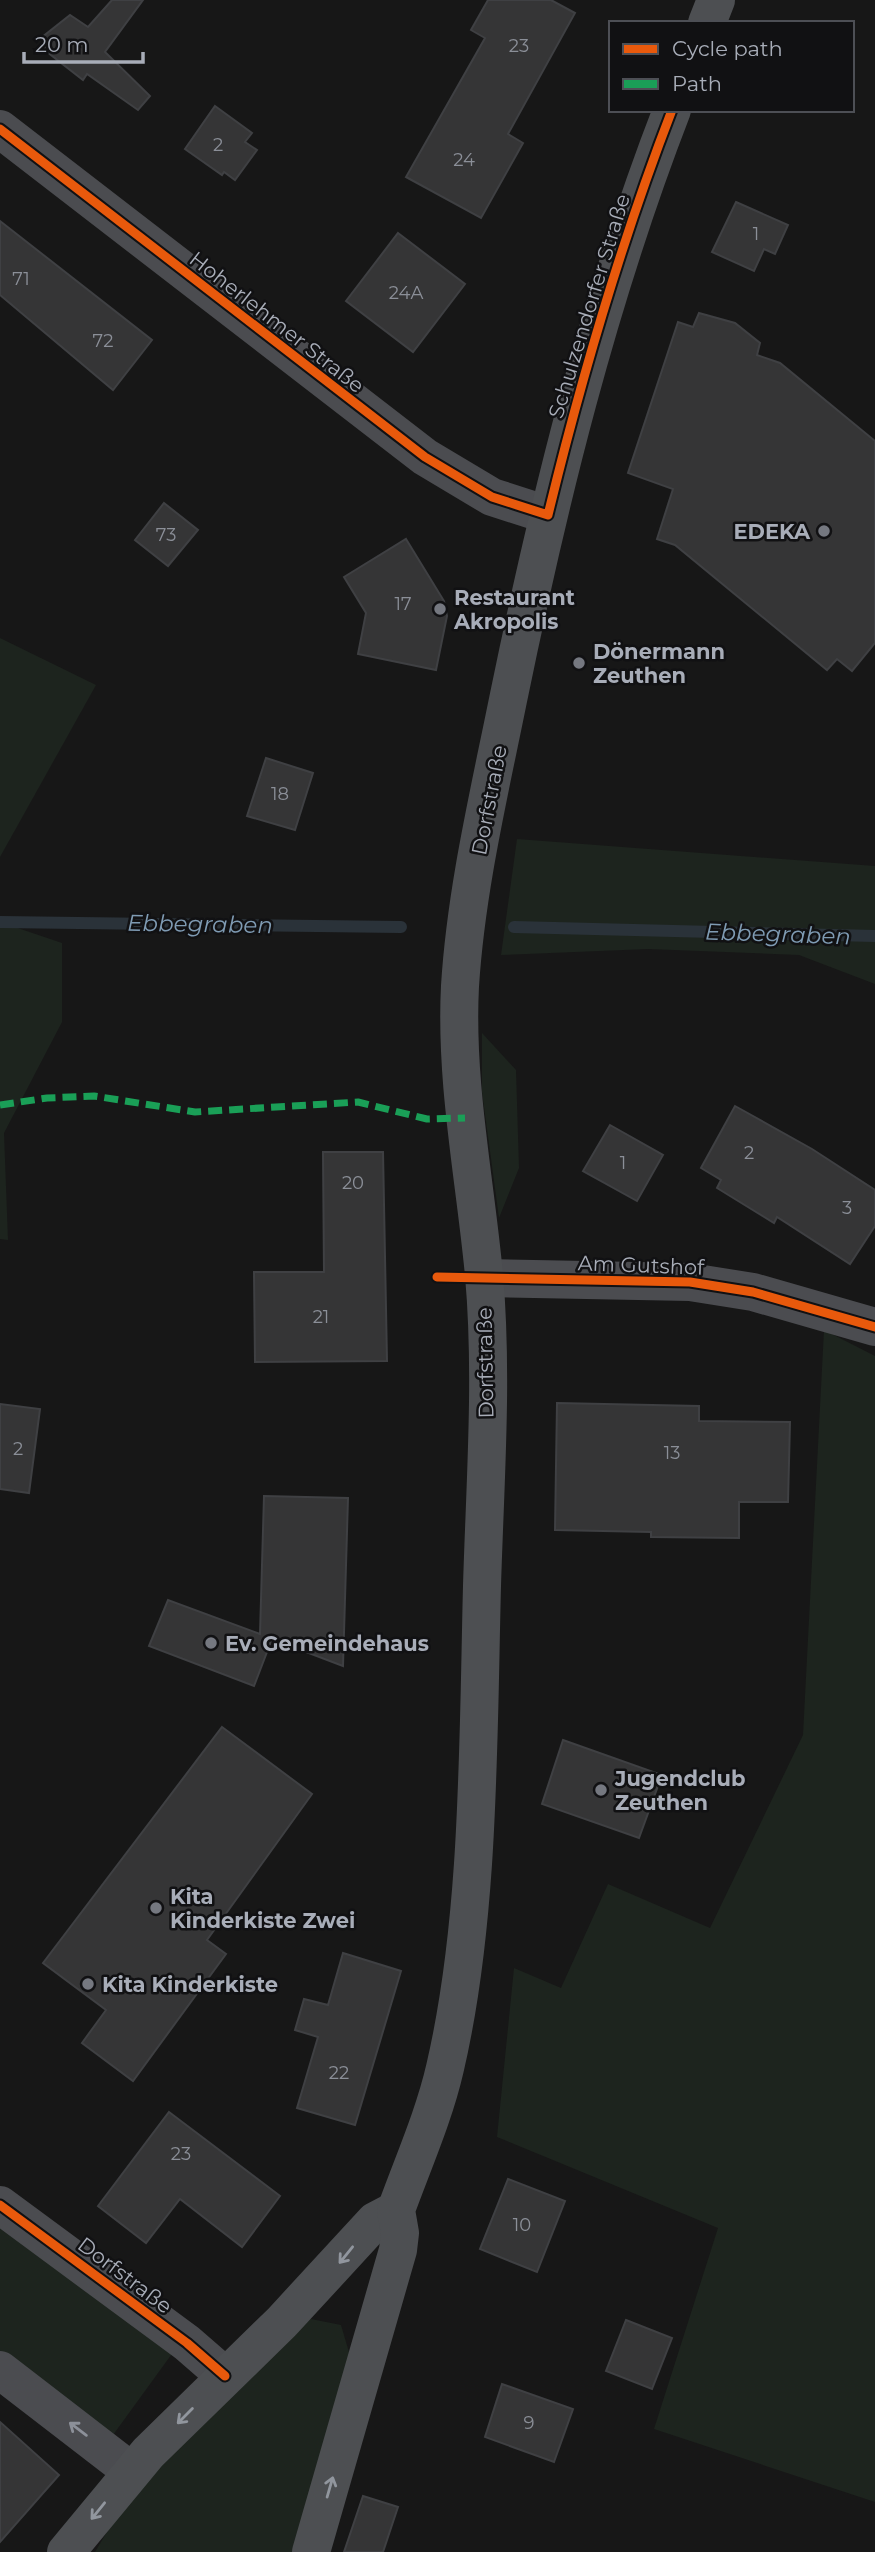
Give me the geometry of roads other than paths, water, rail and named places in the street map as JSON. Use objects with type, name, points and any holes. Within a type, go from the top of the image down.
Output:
[{"type":"main road","points":[[708,21],[716,0]]},
{"type":"main road","name":"Schulzendorfer Straße","points":[[548,515],[569,429],[631,227],[671,112]]},
{"type":"main road","name":"Dorfstraße","points":[[311,2552],[398,2249],[400,2233],[396,2210],[444,2074],[464,1953],[481,1620],[486,1423],[484,1279],[466,1135],[460,986],[475,872],[548,515]]},
{"type":"main road","points":[[66,2552],[131,2471],[336,2266],[375,2221],[396,2210]]},
{"type":"street","name":"Hoherlehmer Straße","points":[[0,129],[425,457],[492,497],[548,515]]},
{"type":"street","name":"Am Gutshof","points":[[484,1279],[690,1282],[752,1292],[875,1327]]},
{"type":"street","name":"Dorfstraße","points":[[0,2205],[187,2343],[225,2376]]},
{"type":"street","points":[[0,2370],[131,2471]]},
{"type":"waterway","name":"Ebbegraben","points":[[0,922],[401,927]]},
{"type":"waterway","name":"Ebbegraben","points":[[514,927],[875,936]]},
{"type":"place","name":"EDEKA","points":[[824,531]]},
{"type":"place","name":"Restaurant Akropolis","points":[[440,609]]},
{"type":"place","name":"Dönermann Zeuthen","points":[[579,663]]},
{"type":"place","name":"Ev. Gemeindehaus","points":[[211,1643]]},
{"type":"place","name":"Jugendclub Zeuthen","points":[[601,1790]]},
{"type":"place","name":"Kita Kinderkiste Zwei","points":[[156,1908]]},
{"type":"place","name":"Kita Kinderkiste","points":[[88,1984]]}]
